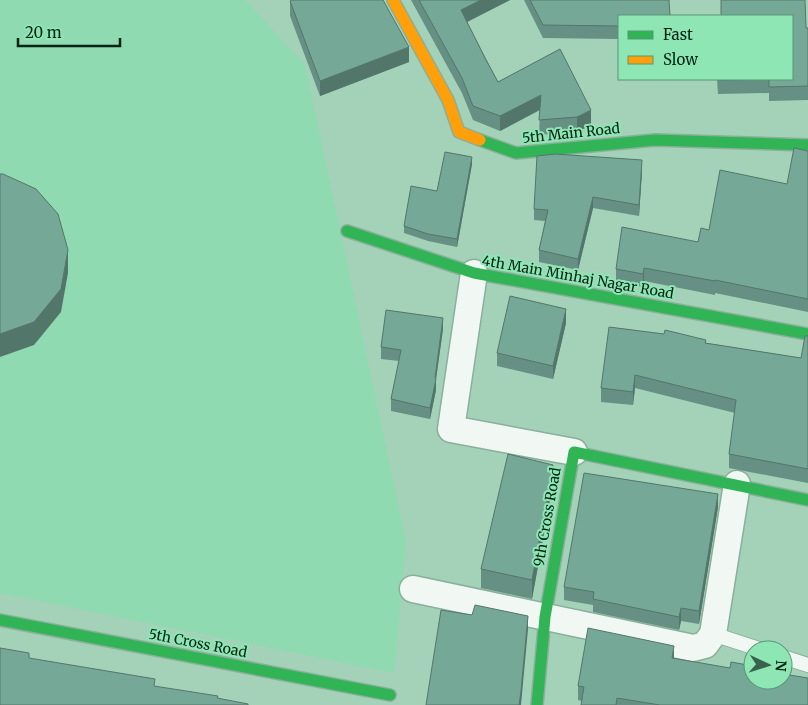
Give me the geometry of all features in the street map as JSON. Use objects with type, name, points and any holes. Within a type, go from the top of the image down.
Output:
[{"type":"street","name":"5th Main Road","points":[[393,0],[448,100],[458,132],[516,153],[656,140],[808,145]]},
{"type":"street","name":"4th Main Minhaj Nagar Road","points":[[347,231],[474,273],[808,334]]},
{"type":"street","points":[[474,273],[451,429],[574,452]]},
{"type":"street","name":"9th Cross Road","points":[[537,705],[545,617],[574,452],[808,500]]},
{"type":"street","points":[[413,589],[693,648],[705,645],[713,634],[737,484]]},
{"type":"street","name":"5th Cross Road","points":[[0,620],[390,695]]},
{"type":"lane","points":[[713,634],[743,644]]},
{"type":"lane","points":[[793,660],[808,665]]},
{"type":"shaded area","points":[[0,0],[245,0],[305,65],[406,542],[394,673],[0,593]]},
{"type":"building","points":[[383,0],[409,47],[320,81],[290,1]]},
{"type":"building","points":[[419,0],[481,0],[461,10],[498,82],[560,49],[591,110],[577,117],[539,120],[541,95],[500,116],[473,106],[462,78]]},
{"type":"building","points":[[530,0],[669,0],[670,15],[618,15],[618,26],[543,25]]},
{"type":"building","points":[[721,0],[805,0],[806,28],[808,28],[808,86],[769,87],[769,80],[793,80],[793,15],[721,15]]},
{"type":"building","points":[[794,148],[808,151],[808,299],[644,268],[643,274],[616,269],[622,227],[698,242],[701,228],[709,230],[720,170],[787,184]]},
{"type":"building","points":[[445,152],[472,157],[457,239],[428,234],[404,226],[411,186],[437,191]]},
{"type":"building","points":[[555,154],[642,160],[639,205],[593,197],[578,259],[539,250],[548,210],[534,209],[537,156]]},
{"type":"building","points":[[0,174],[36,189],[58,214],[68,250],[61,289],[34,322],[0,334]]},
{"type":"building","points":[[510,296],[566,309],[553,366],[497,353]]},
{"type":"building","points":[[386,310],[443,318],[436,379],[430,408],[391,399],[401,350],[381,347]]},
{"type":"building","points":[[609,327],[664,334],[665,330],[706,340],[705,343],[801,358],[805,336],[808,336],[808,469],[729,454],[736,400],[635,375],[633,392],[601,388]]},
{"type":"building","points":[[508,454],[553,465],[532,580],[481,569]]},
{"type":"building","points":[[584,473],[718,494],[699,611],[681,608],[679,617],[593,599],[594,592],[564,587]]},
{"type":"building","points":[[475,605],[528,616],[519,705],[426,705],[441,610],[472,615]]},
{"type":"building","points":[[588,628],[674,646],[672,658],[730,668],[731,662],[743,664],[743,690],[793,690],[793,676],[808,678],[808,705],[660,705],[617,698],[616,705],[581,705],[584,687],[578,686]]},
{"type":"building","points":[[0,648],[29,653],[29,658],[155,679],[154,686],[218,696],[217,698],[248,705],[0,705]]},
{"type":"traffic: fast","points":[[480,140],[516,153],[655,140],[808,145]]},
{"type":"traffic: fast","points":[[347,231],[474,273],[808,334]]},
{"type":"traffic: fast","points":[[537,705],[545,617],[574,452],[808,500]]},
{"type":"traffic: fast","points":[[0,620],[390,695]]},
{"type":"traffic: slow","points":[[393,0],[448,100],[459,132],[480,140]]}]
